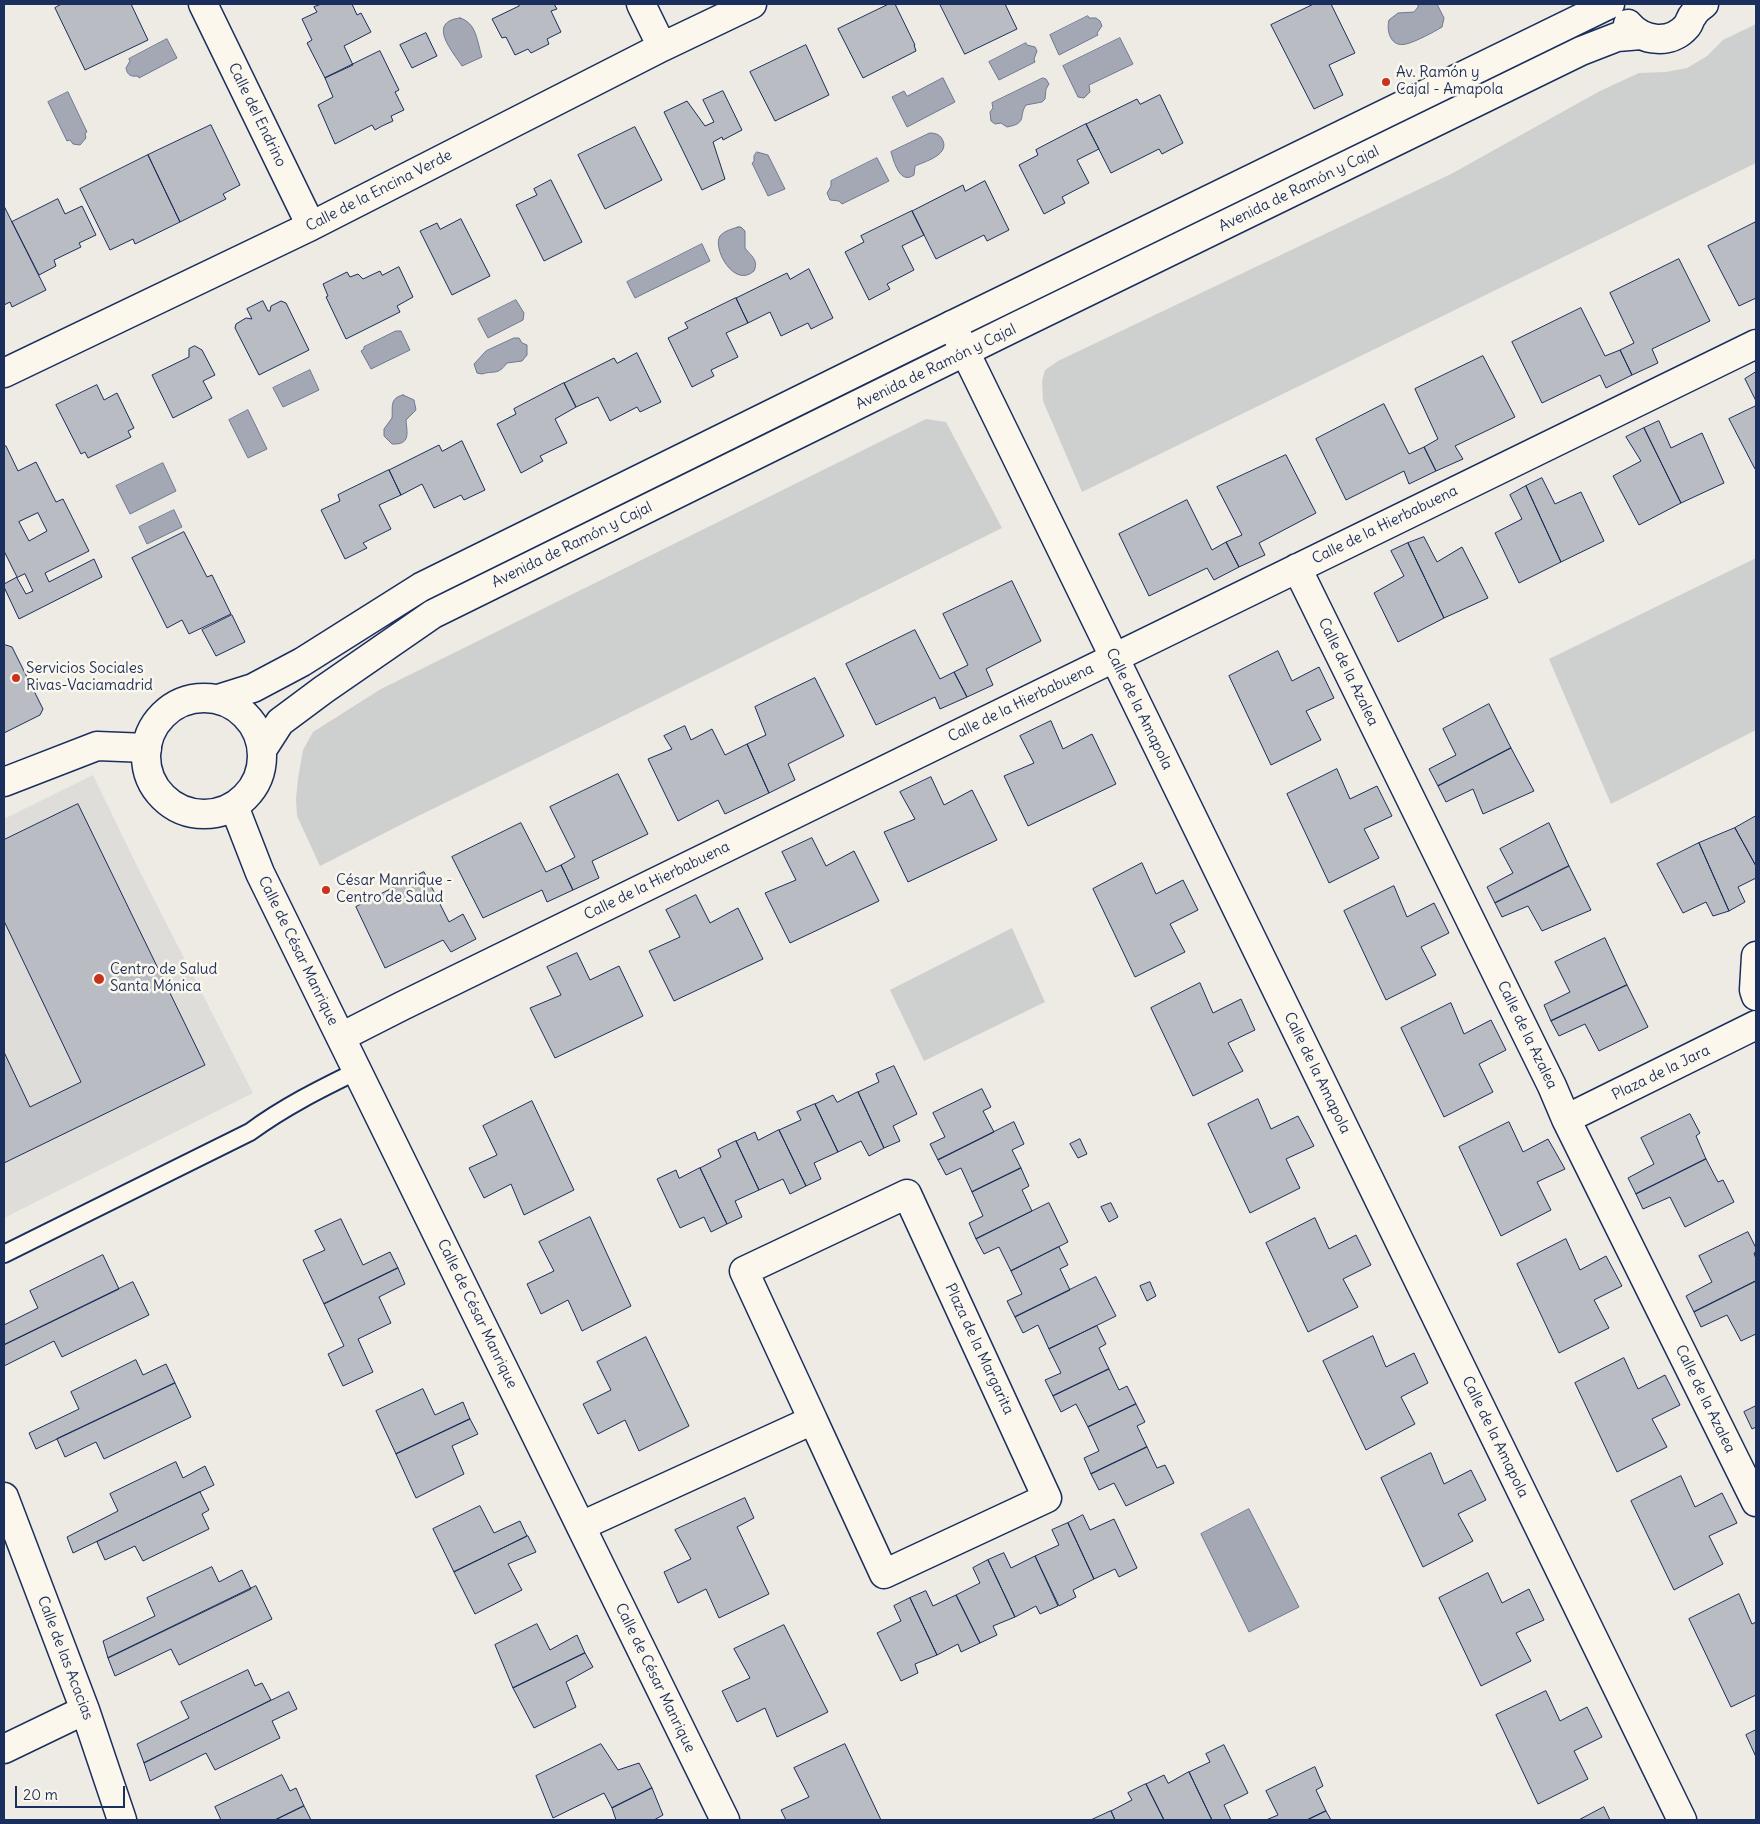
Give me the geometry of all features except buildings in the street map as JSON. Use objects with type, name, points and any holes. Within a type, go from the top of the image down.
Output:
[{"type":"street","name":"Calle del Endrino","points":[[203,4],[311,226]]},
{"type":"street","points":[[641,4],[662,47]]},
{"type":"street","name":"Calle de la Encina Verde","points":[[4,373],[311,226],[662,47],[752,4]]},
{"type":"street","name":"Avenida de Ramón y Cajal","points":[[218,699],[253,688],[302,662],[421,587],[1610,4]]},
{"type":"street","points":[[1622,4],[1623,13],[1629,25],[1641,35]]},
{"type":"street","name":"Avenida de Ramón y Cajal","points":[[262,750],[280,722],[433,614],[1581,51],[1617,37],[1641,35],[1652,39],[1665,39],[1677,34],[1687,25],[1697,7]]},
{"type":"street","name":"Calle de la Amapola","points":[[952,326],[1113,659],[1682,1820]]},
{"type":"street","name":"Calle de la Hierbabuena","points":[[341,1037],[1756,344]]},
{"type":"street","name":"Calle de la Azalea","points":[[1297,568],[1552,1086],[1566,1119],[1756,1502]]},
{"type":"street","points":[[198,698],[218,699],[234,706],[248,718],[258,733],[262,750],[262,766],[256,782],[246,796],[234,806],[218,812],[202,814],[186,811],[172,804],[160,793],[151,779],[147,764],[147,748],[153,729],[164,714],[180,703],[198,698]]},
{"type":"street","points":[[4,782],[97,746],[147,748]]},
{"type":"street","name":"Calle de César Manrique","points":[[234,806],[260,874],[725,1820]]},
{"type":"street","points":[[1756,956],[1754,990],[1756,996]]},
{"type":"street","name":"Plaza de la Jara","points":[[1566,1119],[1756,1026]]},
{"type":"street","name":"Plaza de la Margarita","points":[[907,1194],[1047,1498],[884,1574],[812,1420],[744,1271],[907,1194]]},
{"type":"street","points":[[581,1526],[812,1420]]},
{"type":"street","name":"Calle de las Acacias","points":[[4,1497],[85,1710],[122,1820]]},
{"type":"street","points":[[4,1749],[85,1710]]},
{"type":"lane","points":[[4,1254],[250,1132],[279,1111],[358,1070]]},
{"type":"shaded area","points":[[1418,4],[1437,4],[1444,18],[1442,27],[1410,43],[1401,45],[1393,41],[1388,29],[1389,20],[1398,13],[1414,12]]},
{"type":"shaded area","points":[[1088,16],[1100,21],[1102,26],[1097,33],[1098,35],[1059,55],[1050,35]]},
{"type":"shaded area","points":[[460,18],[466,20],[473,29],[482,57],[462,66],[448,46],[443,31],[445,25],[450,21]]},
{"type":"shaded area","points":[[1756,24],[1756,163],[1082,492],[1043,401],[1042,381],[1045,370],[1058,361],[1451,174],[1600,91],[1639,73],[1666,72],[1687,68],[1707,56],[1723,40]]},
{"type":"shaded area","points":[[1120,38],[1133,64],[1089,85],[1090,92],[1084,98],[1078,97],[1063,66]]},
{"type":"shaded area","points":[[167,39],[177,58],[139,78],[138,76],[128,74],[126,68],[130,61],[129,59]]},
{"type":"shaded area","points":[[1026,43],[1035,47],[1037,51],[1034,59],[1035,62],[999,80],[989,62]]},
{"type":"shaded area","points":[[943,78],[955,102],[907,127],[892,97],[904,91],[907,96]]},
{"type":"shaded area","points":[[1043,78],[1049,84],[1046,89],[1045,99],[1042,102],[1026,105],[1018,124],[1007,127],[1001,123],[995,124],[991,121],[992,103]]},
{"type":"shaded area","points":[[68,92],[87,132],[85,133],[86,138],[80,145],[73,144],[70,140],[67,141],[48,102]]},
{"type":"shaded area","points":[[930,133],[941,137],[944,146],[942,150],[935,157],[915,166],[914,175],[905,177],[901,175],[891,152]]},
{"type":"shaded area","points":[[757,152],[768,155],[785,189],[768,196],[752,163]]},
{"type":"shaded area","points":[[877,158],[889,181],[842,204],[839,201],[830,200],[827,193],[831,186],[831,181]]},
{"type":"shaded area","points":[[738,227],[745,231],[745,248],[754,258],[756,264],[754,271],[746,275],[739,275],[732,271],[726,265],[719,249],[718,242],[720,236],[726,231]]},
{"type":"shaded area","points":[[702,244],[710,261],[635,298],[627,282]]},
{"type":"shaded area","points":[[516,300],[524,313],[523,320],[488,338],[478,319]]},
{"type":"shaded area","points":[[396,331],[401,331],[410,350],[371,369],[361,351],[364,347]]},
{"type":"shaded area","points":[[514,338],[519,338],[522,343],[527,345],[527,355],[522,361],[507,363],[501,370],[496,372],[477,373],[474,364],[486,351]]},
{"type":"shaded area","points":[[310,370],[319,390],[283,407],[273,388]]},
{"type":"shaded area","points":[[403,395],[414,400],[416,410],[406,420],[407,434],[405,440],[398,444],[392,444],[384,436],[384,429],[392,418],[394,401]]},
{"type":"shaded area","points":[[248,410],[267,449],[248,458],[229,420]]},
{"type":"shaded area","points":[[926,419],[946,422],[1002,528],[320,866],[297,816],[296,799],[303,750],[313,732],[381,689]]},
{"type":"shaded area","points":[[163,463],[176,491],[130,514],[116,486]]},
{"type":"shaded area","points":[[174,510],[182,527],[147,544],[139,527]]},
{"type":"shaded area","points":[[1756,558],[1756,730],[1611,804],[1549,659]]},
{"type":"shaded area","name":"Centro de Salud Santa Mónica","points":[[93,775],[136,864],[253,1093],[4,1218],[4,819]]},
{"type":"shaded area","points":[[1012,928],[1045,1002],[924,1061],[890,990]]},
{"type":"shaded area","points":[[1249,1509],[1299,1607],[1249,1632],[1201,1534]]},
{"type":"place","name":"Av. Ramón y Cajal - Amapola","points":[[1386,82]]},
{"type":"place","name":"Servicios Sociales Rivas-Vaciamadrid","points":[[16,678]]},
{"type":"place","name":"César Manrique - Centro de Salud","points":[[326,890]]},
{"type":"place","name":"Centro de Salud Santa Mónica","points":[[99,979]]}]
